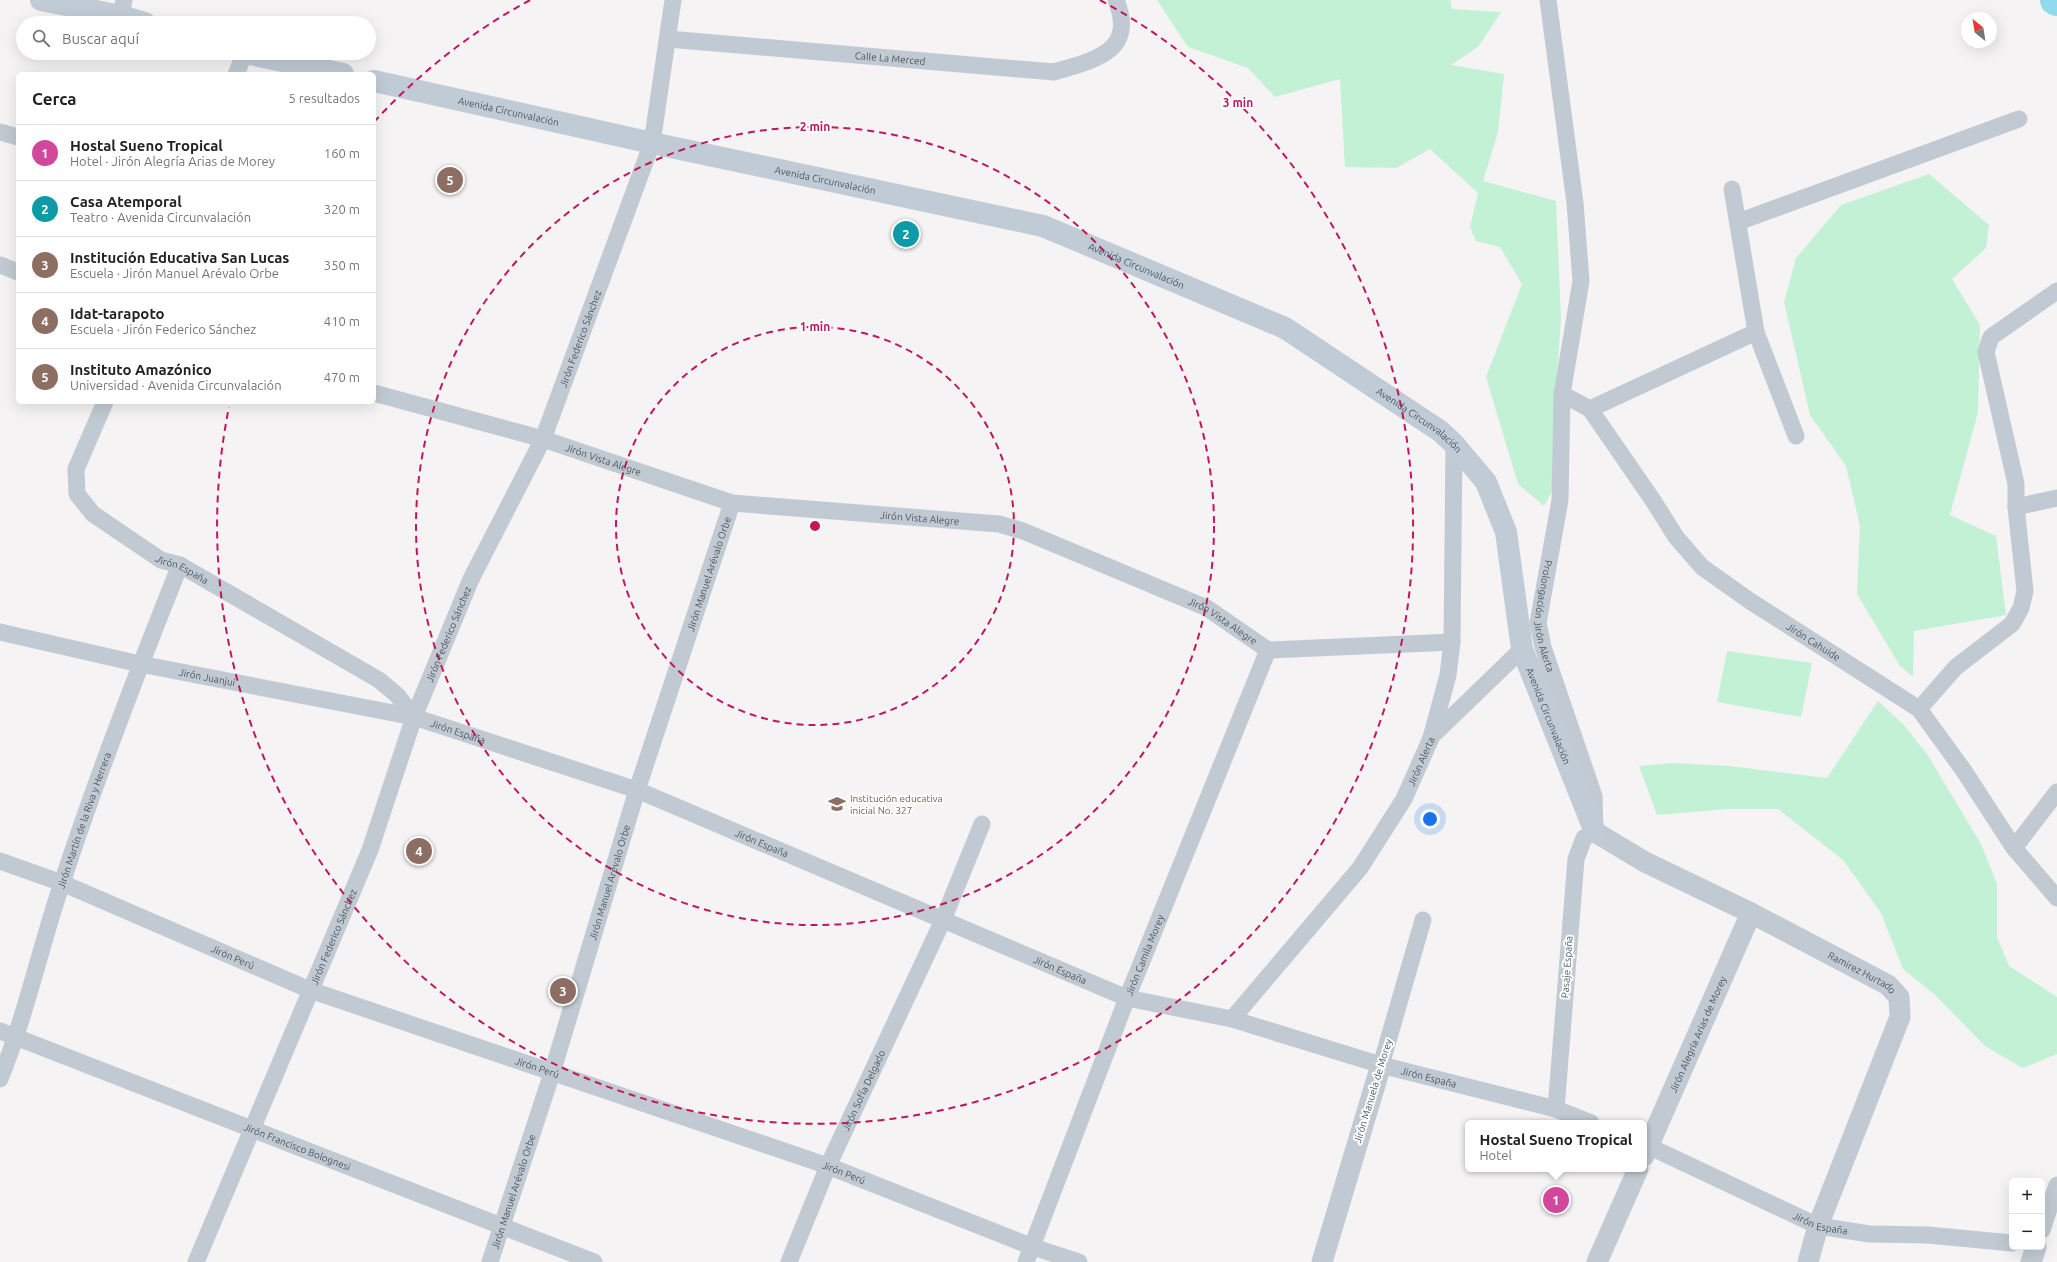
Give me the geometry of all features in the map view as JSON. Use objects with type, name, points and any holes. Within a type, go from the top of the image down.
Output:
[{"type":"main road","points":[[40,0],[123,8],[135,16]]},
{"type":"main road","points":[[278,60],[334,72]]},
{"type":"main road","name":"Avenida Circunvalación","points":[[376,81],[652,143],[1043,226],[1285,328],[1440,431],[1454,444],[1486,482],[1506,532],[1522,649],[1595,832]]},
{"type":"street","name":"Jirón Federico Sánchez","points":[[196,1262],[370,850],[414,717],[471,579],[543,439],[652,143],[673,0]]},
{"type":"street","points":[[1116,0],[1122,17]]},
{"type":"street","points":[[1122,17],[1130,0]]},
{"type":"street","name":"Prolongación Jirón Alerta","points":[[1548,0],[1576,203],[1581,281],[1562,394],[1560,500],[1538,623],[1544,648],[1594,796],[1595,832]]},
{"type":"street","name":"Calle La Merced","points":[[668,39],[1054,72],[1088,62],[1109,52],[1122,33],[1122,17]]},
{"type":"street","points":[[237,72],[242,60]]},
{"type":"street","points":[[1738,222],[2019,119]]},
{"type":"street","points":[[0,132],[16,136]]},
{"type":"street","points":[[1732,189],[1756,332],[1796,436]]},
{"type":"street","points":[[0,265],[16,271]]},
{"type":"street","points":[[1919,709],[1956,667],[2012,624],[2021,608],[2025,591],[2016,507],[2016,484],[1986,352],[1991,337],[2057,291]]},
{"type":"street","points":[[1590,409],[1756,332]]},
{"type":"street","name":"Jirón Vista Alegre","points":[[376,394],[543,439],[732,503],[999,524],[1023,531],[1207,608],[1268,650],[1452,642]]},
{"type":"street","name":"Jirón Cahuide","points":[[1562,394],[1590,409],[1654,502],[1676,537],[1702,567],[1750,601],[1919,709],[1964,771],[2014,848],[2057,898]]},
{"type":"street","name":"Jirón España","points":[[104,404],[76,469],[77,494],[93,514],[162,560],[180,565],[379,680],[397,695],[414,717],[637,790],[1127,998],[1232,1019],[1381,1065],[1556,1109],[1584,1120]]},
{"type":"street","name":"Jirón Alerta","points":[[1232,1019],[1360,868],[1404,799],[1431,738],[1448,675],[1452,642],[1454,444]]},
{"type":"street","points":[[2016,507],[2057,498]]},
{"type":"street","name":"Jirón Manuel Arévalo Orbe","points":[[490,1262],[552,1073],[637,790],[732,503]]},
{"type":"street","name":"Jirón Martín de la Riva y Herrera","points":[[0,1079],[17,1038],[62,883],[140,664],[180,565]]},
{"type":"street","name":"Jirón Juanjui","points":[[0,632],[140,664],[414,717]]},
{"type":"street","points":[[1431,738],[1522,649]]},
{"type":"street","name":"Jirón Camila Morey","points":[[1030,1254],[1127,998],[1268,650]]},
{"type":"street","points":[[2014,848],[2057,792]]},
{"type":"street","name":"Jirón Sofía Delgado","points":[[789,1262],[828,1166],[943,920],[982,824]]},
{"type":"street","name":"Ramirez Hurtado","points":[[1595,832],[1645,862],[1751,913],[1888,985],[1898,997],[1900,1017],[1818,1226],[1808,1262]]},
{"type":"street","name":"Pasaje España","points":[[1556,1109],[1576,859],[1584,838],[1595,832]]},
{"type":"street","name":"Jirón Perú","points":[[0,861],[62,883],[310,990],[828,1166],[1030,1254],[1079,1262]]},
{"type":"street","name":"Jirón Alegría Arias de Morey","points":[[1647,1147],[1751,913]]},
{"type":"street","name":"Jirón Manuela de Morey","points":[[1322,1262],[1423,920]]},
{"type":"street","name":"Jirón Francisco Bolognesi","points":[[0,1031],[503,1225],[594,1262]]},
{"type":"street","name":"Jirón España","points":[[1647,1149],[1818,1226],[1870,1234],[1928,1235],[2009,1243]]},
{"type":"street","points":[[1597,1262],[1637,1172]]},
{"type":"street","points":[[2045,1221],[2057,1185]]},
{"type":"street","points":[[2031,1262],[2035,1250]]},
{"type":"green space","points":[[1157,0],[1450,0],[1452,9],[1501,12],[1478,47],[1451,65],[1504,74],[1498,132],[1483,181],[1556,201],[1561,319],[1554,418],[1559,478],[1544,506],[1518,484],[1486,377],[1522,284],[1500,247],[1476,241],[1470,227],[1478,193],[1430,149],[1396,168],[1345,167],[1340,79],[1275,97],[1248,68],[1188,47]]},
{"type":"green space","points":[[1929,174],[1989,225],[1986,248],[1952,279],[1980,325],[1978,412],[1950,515],[1996,536],[2006,615],[1914,631],[1913,677],[1900,666],[1857,594],[1860,526],[1846,466],[1810,415],[1784,302],[1796,258],[1841,205]]},
{"type":"green space","points":[[1727,651],[1812,663],[1801,717],[1717,702]]},
{"type":"green space","points":[[1878,701],[1903,724],[1927,754],[1981,844],[1997,884],[1997,937],[2009,966],[2057,997],[2057,1054],[2023,1068],[1985,1046],[1935,995],[1903,969],[1881,913],[1843,860],[1778,809],[1728,809],[1657,815],[1639,766],[1673,763],[1729,766],[1827,778]]},
{"type":"place","name":"Instituto Amazónico","points":[[450,180]]},
{"type":"place","name":"Casa Atemporal","points":[[906,234]]},
{"type":"place","name":"Institución educativa inicial No. 327","points":[[837,804]]},
{"type":"place","name":"Idat-tarapoto","points":[[419,851]]},
{"type":"place","name":"Institución Educativa San Lucas","points":[[563,991]]},
{"type":"place","name":"Hostal Sueno Tropical","points":[[1556,1200]]}]
